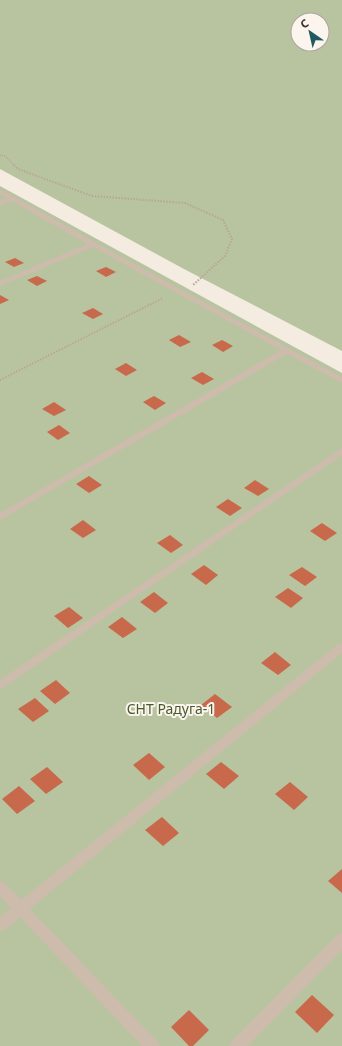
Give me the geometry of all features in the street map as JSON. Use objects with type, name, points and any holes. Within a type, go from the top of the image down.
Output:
[{"type":"lane","points":[[0,191],[93,244],[342,380]]},
{"type":"lane","points":[[0,204],[13,198]]},
{"type":"lane","points":[[0,284],[93,244]]},
{"type":"lane","points":[[0,517],[287,350]]},
{"type":"lane","points":[[0,686],[342,451]]},
{"type":"lane","points":[[0,925],[342,647]]},
{"type":"lane","points":[[0,887],[152,1046]]},
{"type":"lane","points":[[237,1046],[342,940]]},
{"type":"green space","points":[[0,0],[342,0],[342,351],[184,269],[0,169]]},
{"type":"green space","name":"СНТ Радуга-1","points":[[0,186],[342,373],[342,1046],[0,1046]]},
{"type":"building","points":[[15,258],[24,263],[14,267],[5,262]]},
{"type":"building","points":[[106,267],[116,272],[106,277],[96,271]]},
{"type":"building","points":[[37,276],[47,281],[37,286],[27,280]]},
{"type":"building","points":[[0,295],[9,300],[0,304]]},
{"type":"building","points":[[93,308],[103,314],[93,319],[82,313]]},
{"type":"building","points":[[179,335],[191,342],[180,347],[169,340]]},
{"type":"building","points":[[222,340],[233,346],[223,352],[212,345]]},
{"type":"building","points":[[126,363],[137,370],[126,376],[115,369]]},
{"type":"building","points":[[202,372],[214,379],[203,385],[191,378]]},
{"type":"building","points":[[154,396],[166,403],[155,410],[143,402]]},
{"type":"building","points":[[54,402],[66,410],[54,416],[42,409]]},
{"type":"building","points":[[59,425],[70,433],[58,440],[47,432]]},
{"type":"building","points":[[89,476],[102,485],[89,493],[76,484]]},
{"type":"building","points":[[255,480],[269,489],[258,496],[244,488]]},
{"type":"building","points":[[228,499],[242,508],[230,516],[216,507]]},
{"type":"building","points":[[83,520],[96,530],[83,538],[70,529]]},
{"type":"building","points":[[322,523],[337,533],[325,541],[310,531]]},
{"type":"building","points":[[170,535],[183,545],[171,553],[157,543]]},
{"type":"building","points":[[204,565],[218,575],[206,585],[191,574]]},
{"type":"building","points":[[302,567],[317,577],[305,586],[289,575]]},
{"type":"building","points":[[288,588],[303,598],[291,608],[275,597]]},
{"type":"building","points":[[154,592],[168,603],[155,613],[140,602]]},
{"type":"building","points":[[69,607],[83,618],[68,628],[54,616]]},
{"type":"building","points":[[122,617],[137,629],[123,638],[108,627]]},
{"type":"building","points":[[275,652],[291,665],[278,675],[261,663]]},
{"type":"building","points":[[56,680],[70,693],[55,704],[40,691]]},
{"type":"building","points":[[215,694],[232,707],[217,718],[201,705]]},
{"type":"building","points":[[35,698],[49,711],[33,722],[18,709]]},
{"type":"building","points":[[149,753],[165,767],[149,780],[133,765]]},
{"type":"building","points":[[221,762],[239,776],[224,789],[206,774]]},
{"type":"building","points":[[47,767],[63,782],[46,794],[30,779]]},
{"type":"building","points":[[290,782],[308,797],[294,810],[275,794]]},
{"type":"building","points":[[19,786],[35,801],[17,814],[2,799]]},
{"type":"building","points":[[162,817],[179,833],[163,846],[145,830]]},
{"type":"building","points":[[342,869],[342,893],[328,881]]},
{"type":"building","points":[[312,995],[334,1015],[317,1033],[295,1012]]},
{"type":"building","points":[[189,1010],[209,1030],[193,1046],[189,1046],[171,1027]]}]
